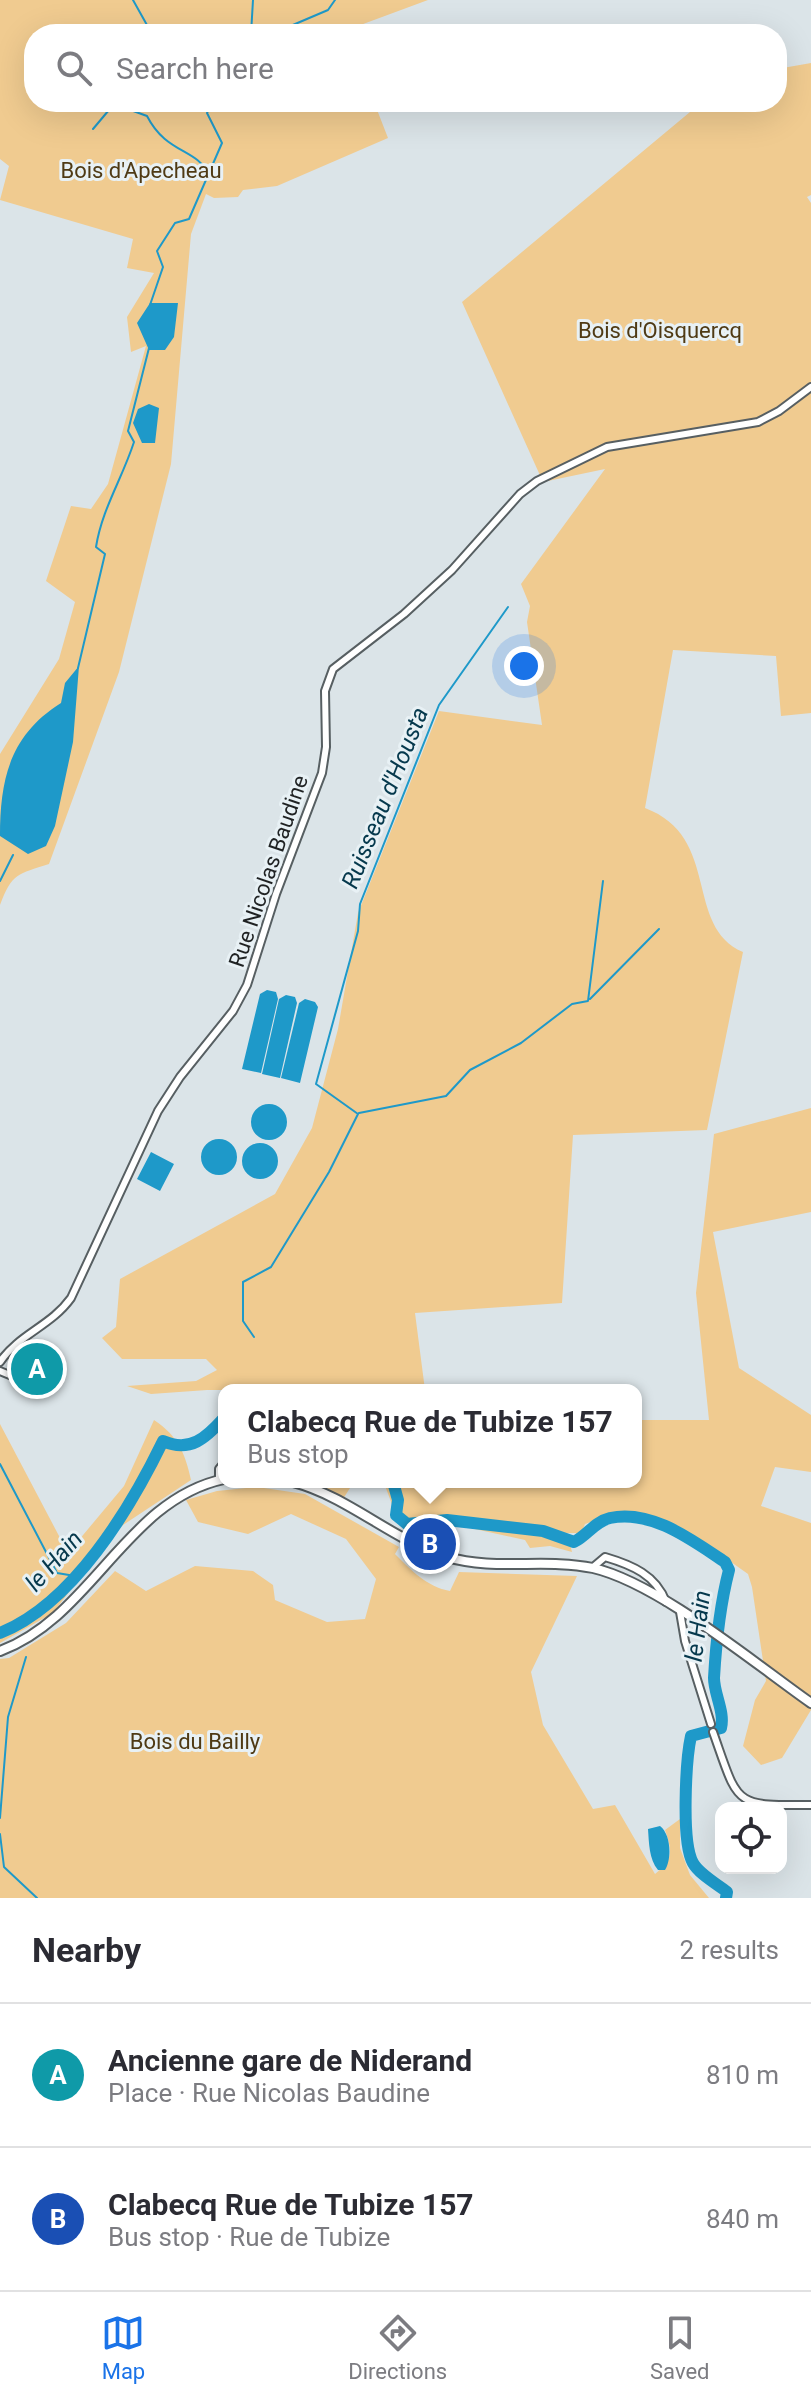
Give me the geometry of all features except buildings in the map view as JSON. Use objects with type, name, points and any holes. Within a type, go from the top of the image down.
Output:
[{"type":"main road","points":[[0,1651],[21,1643],[61,1616],[162,1510],[186,1493],[218,1481]]},
{"type":"main road","points":[[310,1488],[447,1557],[481,1563],[592,1568],[625,1579],[666,1602],[811,1703]]},
{"type":"street","name":"Rue Nicolas Baudine","points":[[0,1362],[15,1343],[53,1319],[71,1298],[158,1111],[243,995],[276,894],[319,785],[326,747],[325,691],[333,669],[452,570],[527,488],[607,447],[753,423],[779,411],[811,387]]},
{"type":"street","points":[[0,1371],[12,1376],[39,1376]]},
{"type":"street","points":[[592,1568],[605,1557],[626,1564],[660,1585],[666,1602]]},
{"type":"street","points":[[680,1612],[685,1641],[734,1791],[745,1802],[759,1805],[811,1805]]},
{"type":"green space","name":"Bois d'Apecheau","points":[[0,0],[428,0],[363,24],[24,24],[24,112],[378,112],[388,138],[277,186],[243,190],[238,197],[214,198],[206,194],[191,234],[171,464],[119,672],[49,864],[17,876],[8,886],[0,905],[0,754],[59,659],[75,602],[46,581],[71,506],[91,509],[108,484],[146,346],[131,352],[127,317],[154,273],[127,268],[133,239],[0,200],[9,166],[0,159]]},
{"type":"green space","name":"Bois d'Oisquercq","points":[[811,63],[811,195],[807,197],[811,203],[811,713],[781,716],[776,656],[673,650],[645,808],[669,821],[684,839],[694,859],[713,923],[725,940],[743,952],[707,1130],[573,1135],[562,1303],[415,1313],[424,1384],[218,1384],[218,1390],[151,1394],[127,1386],[196,1381],[217,1370],[206,1359],[122,1359],[102,1338],[116,1327],[120,1279],[275,1194],[312,1128],[338,1029],[358,913],[439,711],[542,725],[527,622],[530,606],[521,584],[605,469],[543,482],[462,302],[690,112],[787,112],[787,67]]},
{"type":"green space","points":[[811,1108],[811,1212],[713,1232],[739,1368],[811,1415],[811,1472],[775,1467],[761,1506],[811,1523],[811,1710],[782,1758],[761,1765],[743,1746],[755,1700],[766,1681],[748,1574],[693,1535],[616,1513],[585,1524],[577,1543],[576,1533],[567,1533],[572,1552],[550,1546],[530,1548],[525,1540],[452,1524],[415,1528],[396,1515],[386,1488],[642,1488],[642,1420],[709,1420],[696,1293],[714,1134]]},
{"type":"green space","points":[[154,1420],[169,1432],[179,1446],[191,1480],[117,1529],[53,1613],[0,1643],[0,1424],[68,1553],[124,1486]]},
{"type":"green space","name":"Bois du Bailly","points":[[264,1488],[305,1494],[399,1547],[395,1554],[420,1577],[450,1591],[459,1572],[577,1576],[531,1672],[543,1725],[593,1809],[615,1805],[655,1874],[669,1856],[665,1830],[680,1819],[680,1848],[690,1875],[709,1898],[0,1898],[0,1659],[9,1658],[66,1623],[115,1571],[146,1591],[195,1566],[253,1571],[273,1585],[275,1600],[327,1622],[365,1619],[376,1579],[346,1539],[291,1514],[248,1534],[198,1522],[186,1500],[217,1491]]},
{"type":"green space","points":[[326,1488],[350,1488],[343,1499]]},
{"type":"water","points":[[150,303],[178,303],[174,337],[165,350],[149,350],[137,323]]},
{"type":"water","points":[[149,404],[159,408],[155,443],[142,443],[133,423],[138,409]]},
{"type":"water","points":[[79,666],[73,742],[55,826],[46,846],[28,854],[0,836],[6,777],[19,744],[30,729],[61,703],[65,683]]},
{"type":"water","points":[[267,990],[276,992],[278,999],[261,1073],[242,1069],[260,994]]},
{"type":"water","points":[[286,995],[295,997],[297,1003],[280,1078],[262,1074],[279,999]]},
{"type":"water","points":[[305,999],[315,1002],[318,1007],[300,1083],[281,1078],[299,1003]]},
{"type":"water","points":[[269,1104],[282,1109],[287,1122],[282,1135],[269,1140],[256,1135],[251,1122],[256,1109]]},
{"type":"water","points":[[219,1139],[232,1144],[237,1157],[232,1170],[219,1175],[206,1170],[201,1157],[206,1144]]},
{"type":"water","points":[[260,1143],[273,1148],[278,1161],[273,1174],[260,1179],[247,1174],[242,1161],[247,1148]]},
{"type":"water","points":[[151,1152],[174,1164],[160,1191],[137,1179]]},
{"type":"water","points":[[660,1826],[669,1847],[665,1870],[658,1870],[655,1866],[649,1845],[648,1829]]},
{"type":"waterway","points":[[133,0],[146,24]]},
{"type":"waterway","points":[[252,24],[253,0]]},
{"type":"waterway","points":[[295,24],[328,10],[335,0]]},
{"type":"waterway","points":[[93,129],[107,112]]},
{"type":"waterway","points":[[136,112],[147,116],[163,137],[196,159],[209,173]]},
{"type":"waterway","points":[[150,305],[163,267],[157,251],[175,223],[189,219],[222,143],[208,112]]},
{"type":"waterway","points":[[78,668],[105,554],[96,547],[99,533],[134,442],[128,431],[149,348]]},
{"type":"waterway","name":"Ruisseau d'Housta","points":[[254,1337],[243,1321],[243,1282],[271,1267],[329,1172],[358,1114],[316,1084],[358,931],[360,904],[439,705],[508,607]]},
{"type":"waterway","points":[[0,881],[13,855]]},
{"type":"waterway","points":[[359,1113],[446,1096],[470,1070],[521,1043],[572,1004],[588,1001],[603,881]]},
{"type":"waterway","points":[[590,999],[659,929]]},
{"type":"waterway","name":"le Hain","points":[[0,1633],[27,1619],[75,1577],[116,1524],[163,1441],[181,1445],[197,1442],[218,1424]]},
{"type":"waterway","points":[[0,1464],[57,1573],[75,1576]]},
{"type":"waterway","name":"le Hain","points":[[395,1488],[398,1500],[396,1515],[407,1524],[447,1520],[543,1531],[574,1542],[604,1520],[626,1516],[656,1522],[725,1562],[729,1570],[719,1624],[714,1678],[722,1716],[721,1728],[691,1736],[686,1800],[687,1838],[693,1863],[727,1892],[726,1898]]},
{"type":"waterway","points":[[0,1818],[8,1717],[26,1657]]},
{"type":"waterway","points":[[0,1834],[4,1867],[37,1898]]},
{"type":"place","name":"Ancienne gare de Niderand","points":[[37,1369]]},
{"type":"place","name":"Clabecq Rue de Tubize 157","points":[[430,1544]]}]
